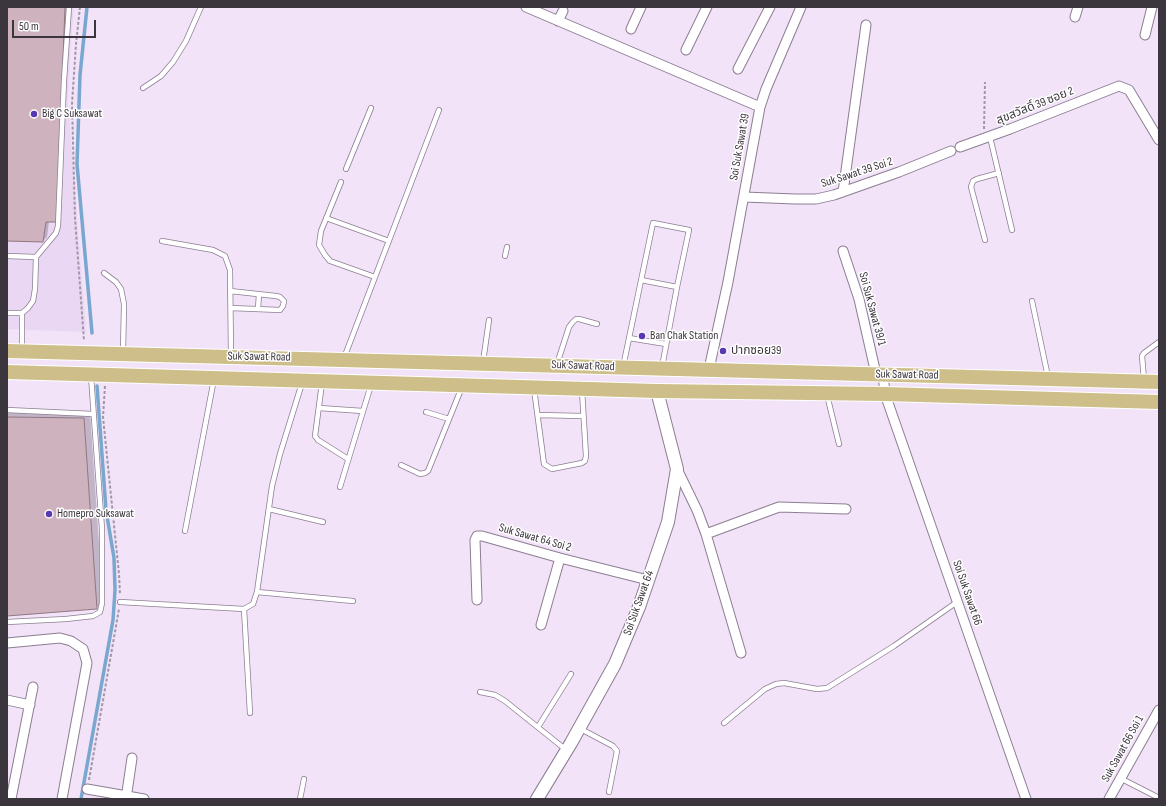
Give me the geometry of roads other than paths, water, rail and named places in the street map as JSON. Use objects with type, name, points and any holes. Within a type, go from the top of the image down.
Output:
[{"type":"main road","name":"Suk Sawat Road","points":[[7,351],[1155,381]]},
{"type":"main road","name":"Suk Sawat Road","points":[[7,372],[657,391],[885,394],[1159,402]]},
{"type":"street","name":"Soi Suk Sawat 39","points":[[526,7],[545,11],[558,21],[760,107],[728,282],[709,369]]},
{"type":"street","points":[[631,29],[642,7]]},
{"type":"street","points":[[686,50],[707,7]]},
{"type":"street","points":[[738,69],[770,7]]},
{"type":"street","points":[[760,107],[800,7]]},
{"type":"street","points":[[1075,17],[1078,7]]},
{"type":"street","points":[[1145,35],[1152,7]]},
{"type":"street","points":[[558,21],[563,11]]},
{"type":"street","points":[[843,192],[866,24]]},
{"type":"street","name":"สุขสวัสดิ์ 39 ซอย 2","points":[[960,147],[987,138],[1119,86],[1129,90],[1159,140]]},
{"type":"street","name":"Suk Sawat 39 Soi 2","points":[[744,197],[795,200],[816,199],[843,192],[951,151]]},
{"type":"street","name":"Soi Suk Sawat 39/1","points":[[843,251],[859,299],[885,394]]},
{"type":"street","name":"Soi Suk Sawat 64","points":[[537,799],[567,750],[615,664],[639,607],[668,522],[677,469],[657,391]]},
{"type":"street","name":"Soi Suk Sawat 66","points":[[885,394],[1026,799]]},
{"type":"street","points":[[677,469],[697,510],[706,534],[741,653]]},
{"type":"street","points":[[706,534],[779,507],[846,509]]},
{"type":"street","name":"Suk Sawat 64 Soi 2","points":[[477,600],[474,540],[477,536],[482,536],[560,558],[648,580]]},
{"type":"street","points":[[541,625],[560,558]]},
{"type":"street","points":[[7,643],[60,638],[71,640],[83,649],[87,663],[62,799]]},
{"type":"street","points":[[11,799],[34,687]]},
{"type":"street","points":[[7,700],[30,705]]},
{"type":"street","name":"Suk Sawat 66 Soi 1","points":[[1109,799],[1159,710]]},
{"type":"street","points":[[126,797],[132,758]]},
{"type":"street","points":[[87,789],[144,799]]},
{"type":"lane","points":[[7,313],[22,313],[33,301],[36,257],[56,233],[58,226],[64,80],[69,7]]},
{"type":"lane","points":[[144,88],[161,76],[173,62],[186,41],[201,7]]},
{"type":"lane","points":[[346,169],[371,108]]},
{"type":"lane","points":[[344,360],[439,110]]},
{"type":"lane","points":[[987,138],[999,174],[1012,230]]},
{"type":"lane","points":[[985,240],[972,187],[973,181],[999,174]]},
{"type":"lane","points":[[341,182],[326,218],[319,245],[330,261],[375,277]]},
{"type":"lane","points":[[326,218],[389,241]]},
{"type":"lane","points":[[623,367],[653,223],[689,230],[662,368]]},
{"type":"lane","points":[[162,241],[213,250],[225,256],[230,270],[231,357]]},
{"type":"lane","points":[[505,256],[507,247]]},
{"type":"lane","points":[[7,256],[36,257]]},
{"type":"lane","points":[[104,273],[116,282],[121,289],[124,304],[123,354]]},
{"type":"lane","points":[[642,280],[677,287]]},
{"type":"lane","points":[[230,291],[276,296],[280,297],[284,301],[280,310],[231,308]]},
{"type":"lane","points":[[258,310],[259,294]]},
{"type":"lane","points":[[1032,301],[1048,378]]},
{"type":"lane","points":[[22,313],[22,351]]},
{"type":"lane","points":[[557,365],[569,327],[572,323],[576,319],[579,319],[597,324]]},
{"type":"lane","points":[[483,363],[489,320]]},
{"type":"lane","points":[[629,338],[666,344]]},
{"type":"lane","points":[[1155,381],[1142,356],[1144,352],[1159,342]]},
{"type":"lane","points":[[7,622],[66,619],[93,616],[100,612],[102,603],[102,529],[91,374]]},
{"type":"lane","points":[[185,531],[214,378]]},
{"type":"lane","points":[[120,602],[244,609],[253,604],[257,592],[272,486],[280,454],[303,380]]},
{"type":"lane","points":[[322,381],[315,436],[318,440],[348,459]]},
{"type":"lane","points":[[340,487],[372,382]]},
{"type":"lane","points":[[401,465],[420,474],[428,471],[462,385]]},
{"type":"lane","points":[[534,387],[544,464],[552,469],[582,463],[585,461],[586,456],[582,388]]},
{"type":"lane","points":[[827,393],[839,444]]},
{"type":"lane","points":[[318,408],[363,411]]},
{"type":"lane","points":[[7,410],[93,414]]},
{"type":"lane","points":[[426,412],[449,419]]},
{"type":"lane","points":[[538,415],[583,416]]},
{"type":"lane","points":[[269,509],[322,522]]},
{"type":"lane","points":[[257,592],[353,601]]},
{"type":"lane","points":[[724,723],[766,689],[776,684],[817,689],[827,688],[894,646],[957,602]]},
{"type":"lane","points":[[244,609],[250,713]]},
{"type":"lane","points":[[538,727],[571,674]]},
{"type":"lane","points":[[480,692],[495,695],[506,701],[567,750]]},
{"type":"lane","points":[[579,728],[613,746],[617,751],[609,792]]},
{"type":"lane","points":[[300,799],[304,778]]},
{"type":"lane","points":[[1120,778],[1159,798]]},
{"type":"waterway","points":[[87,7],[80,75],[77,164],[92,333]]},
{"type":"waterway","points":[[81,799],[113,620],[115,590],[114,558],[106,510],[97,386]]},
{"type":"place","name":"Big C Suksawat","points":[[34,114]]},
{"type":"place","name":"Ban Chak Station","points":[[642,336]]},
{"type":"place","name":"ปากซอย39","points":[[723,351]]},
{"type":"place","name":"Homepro Suksawat","points":[[49,514]]}]
